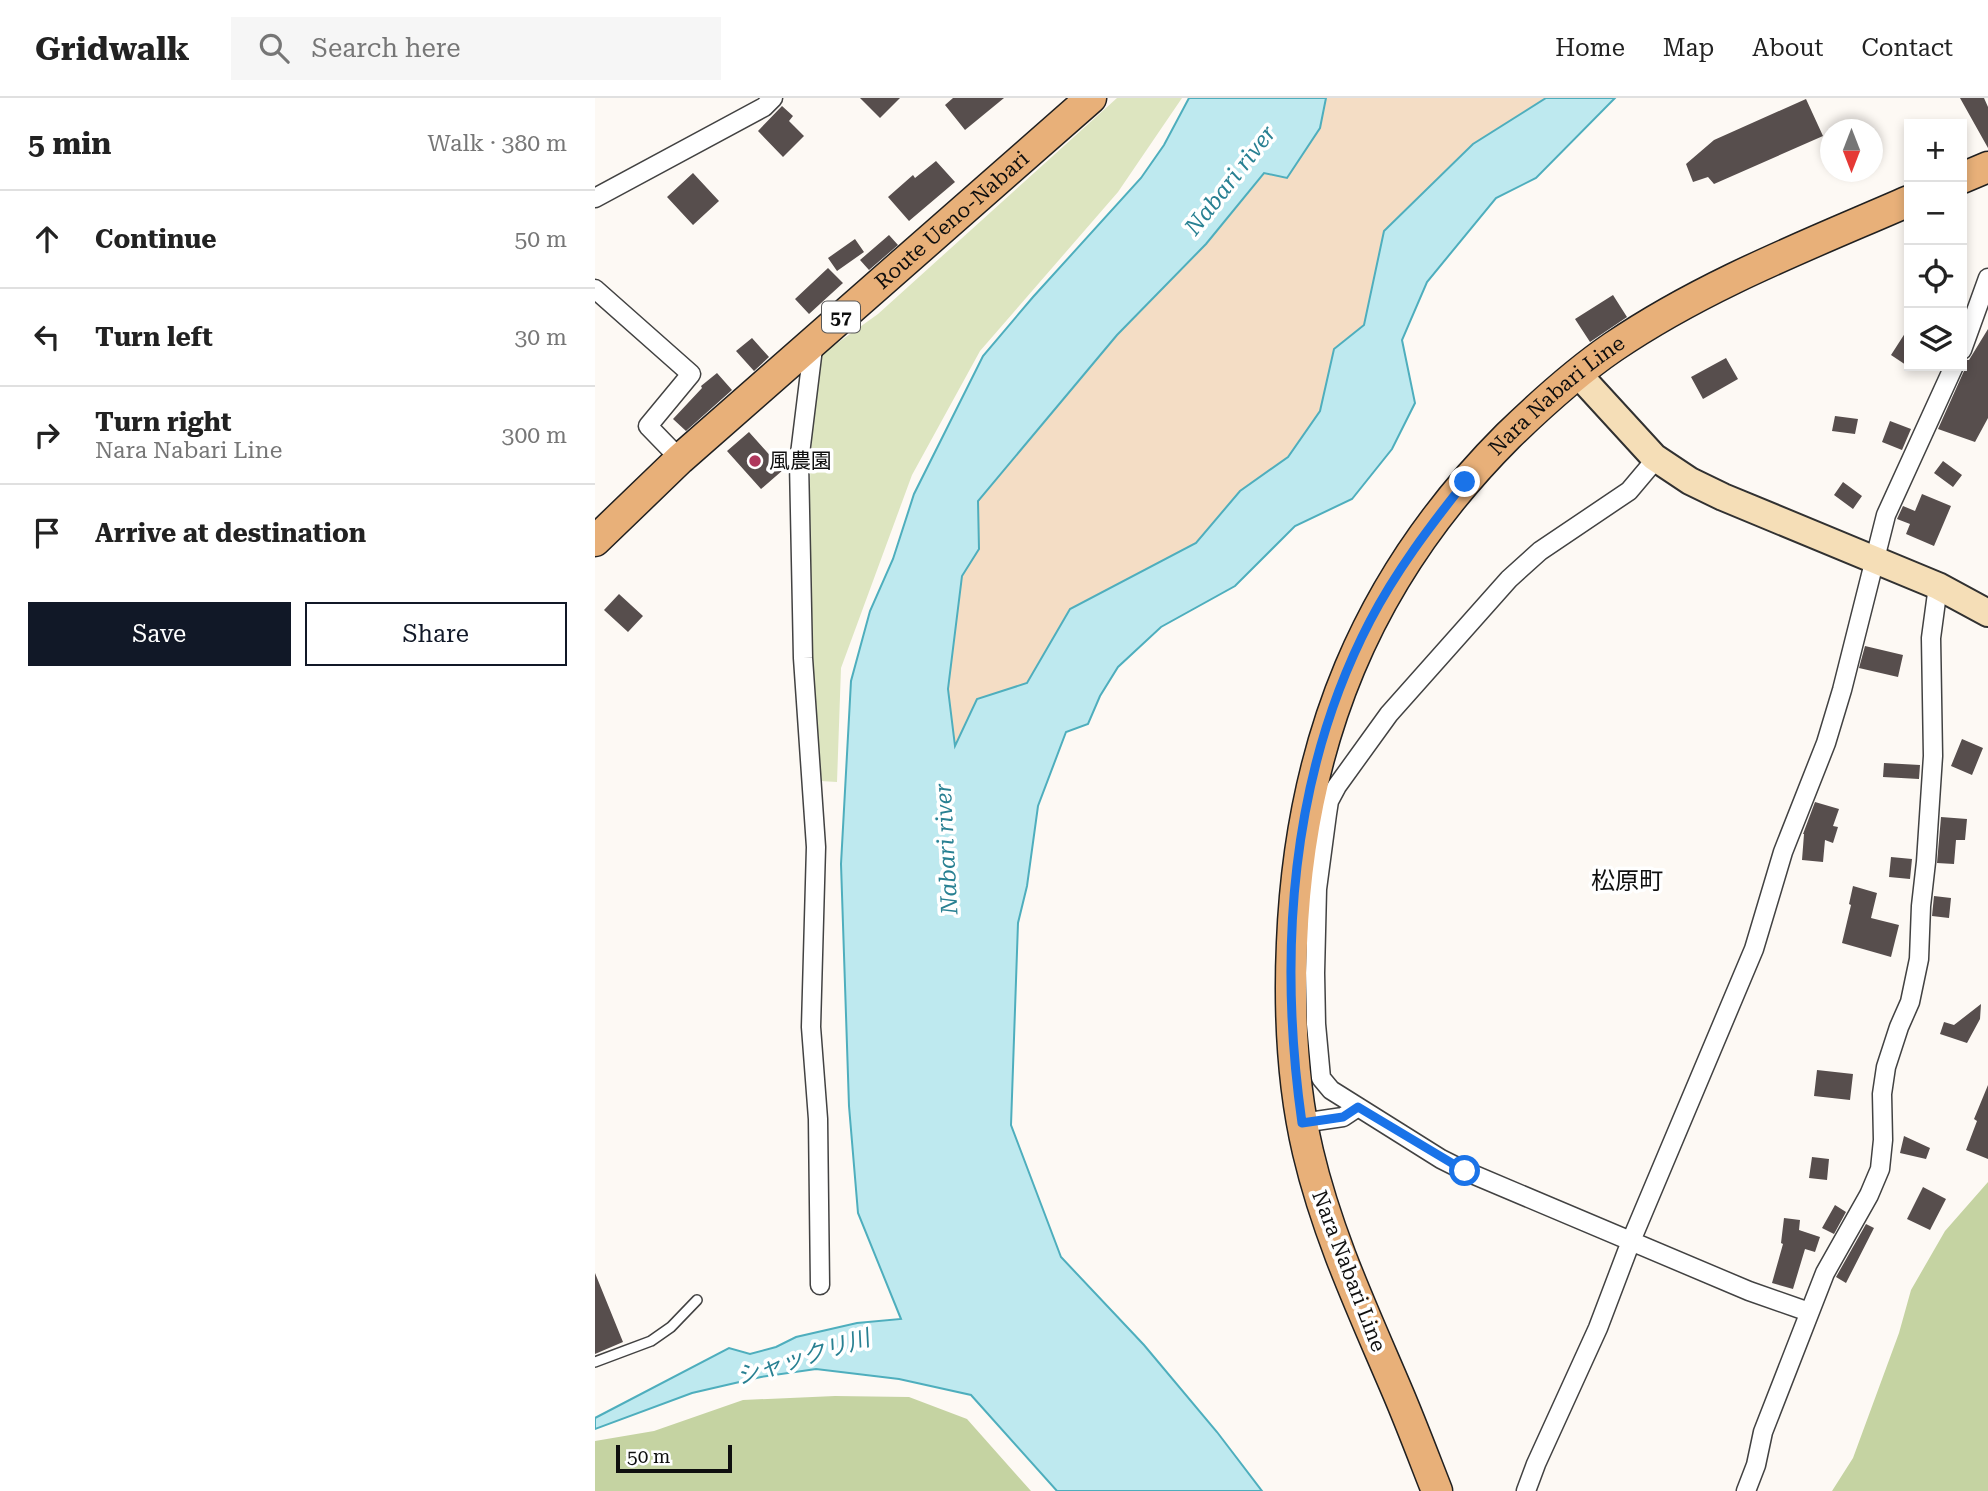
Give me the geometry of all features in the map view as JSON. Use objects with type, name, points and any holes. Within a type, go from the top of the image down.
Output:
[{"type":"main road","name":"Route Ueno-Nabari","points":[[595,541],[680,459],[1091,98]]},
{"type":"main road","points":[[1967,176],[1988,167]]},
{"type":"main road","name":"Nara Nabari Line","points":[[1437,1491],[1342,1265],[1320,1197],[1302,1123],[1293,1063],[1290,968],[1296,875],[1311,787],[1343,682],[1369,623],[1416,545],[1465,482],[1491,454],[1577,373],[1657,318],[1719,284],[1904,203]]},
{"type":"street","points":[[595,198],[764,107],[773,98]]},
{"type":"street","points":[[1967,337],[1987,283]]},
{"type":"street","points":[[595,289],[691,374],[648,426],[680,459]]},
{"type":"street","points":[[814,340],[799,462],[803,658],[816,847],[811,1027],[818,1119],[820,1285]]},
{"type":"street","points":[[1526,1491],[1598,1328],[1631,1241],[1754,950],[1783,852],[1826,743],[1886,514],[1952,371]]},
{"type":"street","points":[[1577,373],[1656,459],[1690,481],[1938,586],[1988,613]]},
{"type":"street","points":[[1656,459],[1629,491],[1540,551],[1509,579],[1389,714],[1344,776],[1329,802],[1317,889],[1316,1024],[1321,1078],[1331,1090],[1451,1164],[1749,1291],[1809,1312]]},
{"type":"street","points":[[1746,1491],[1756,1465],[1763,1432],[1825,1273],[1869,1195],[1879,1169],[1882,1094],[1886,1067],[1910,1002],[1919,959],[1933,756],[1931,638],[1938,586]]},
{"type":"street","points":[[1302,1123],[1343,1117],[1358,1107]]},
{"type":"lane","points":[[595,1362],[651,1341],[671,1327],[698,1300]]},
{"type":"green space","points":[[1117,98],[1182,98],[1118,192],[980,351],[912,475],[841,668],[837,782],[820,781],[813,687],[809,504],[815,359],[878,314]]},
{"type":"green space","points":[[1988,1182],[1988,1491],[1832,1491],[1853,1458],[1899,1333],[1911,1290],[1945,1231]]},
{"type":"green space","points":[[835,1396],[909,1397],[967,1419],[1031,1491],[595,1491],[595,1441],[654,1431],[743,1400]]},
{"type":"sand","points":[[1326,98],[1546,98],[1473,144],[1384,231],[1364,325],[1334,349],[1320,411],[1288,457],[1240,491],[1196,543],[1070,609],[1027,683],[977,699],[955,747],[948,689],[962,576],[979,549],[977,502],[1117,335],[1206,244],[1265,173],[1320,128]]},
{"type":"water","points":[[1189,98],[1326,98],[1320,128],[1287,178],[1264,173],[1206,244],[1117,335],[978,501],[979,549],[962,576],[948,689],[955,746],[977,699],[1027,683],[1070,609],[1196,543],[1240,491],[1288,457],[1320,411],[1334,349],[1364,325],[1384,231],[1473,144],[1546,98],[1615,98],[1536,178],[1496,198],[1427,282],[1402,340],[1415,403],[1392,449],[1352,499],[1295,526],[1235,586],[1161,627],[1118,667],[1100,696],[1088,724],[1066,732],[1038,806],[1027,886],[1018,923],[1011,1125],[1061,1257],[1144,1345],[1262,1491],[1057,1491],[971,1395],[899,1379],[816,1369],[761,1377],[692,1393],[595,1429],[595,1418],[729,1348],[750,1354],[776,1347],[796,1337],[857,1323],[901,1319],[858,1213],[849,1106],[841,864],[851,681],[870,611],[893,559],[914,494],[983,356],[1141,178],[1164,145]]},
{"type":"building","points":[[860,98],[900,98],[880,118]]},
{"type":"building","points":[[953,98],[1004,98],[965,130],[945,105]]},
{"type":"building","points":[[1960,98],[1984,98],[1988,107],[1988,148]]},
{"type":"building","points":[[1806,99],[1820,129],[1820,137],[1714,184],[1708,177],[1693,182],[1686,164],[1714,140]]},
{"type":"building","points":[[782,106],[793,116],[789,121],[804,136],[783,157],[758,131]]},
{"type":"building","points":[[936,161],[955,182],[909,221],[888,197],[913,175],[915,178]]},
{"type":"building","points":[[693,173],[719,201],[693,225],[667,197]]},
{"type":"building","points":[[889,235],[898,245],[869,270],[860,260]]},
{"type":"building","points":[[855,239],[864,252],[837,271],[828,258]]},
{"type":"building","points":[[828,268],[843,283],[809,314],[795,299]]},
{"type":"building","points":[[1613,295],[1627,317],[1590,342],[1575,319]]},
{"type":"building","points":[[1988,329],[1988,418],[1975,442],[1938,429],[1964,371],[1967,371],[1969,360]]},
{"type":"building","points":[[1904,335],[1904,364],[1891,355]]},
{"type":"building","points":[[752,338],[769,357],[754,371],[736,351]]},
{"type":"building","points":[[1726,358],[1738,379],[1703,399],[1691,377]]},
{"type":"building","points":[[717,373],[732,390],[686,431],[673,419],[701,386]]},
{"type":"building","points":[[1835,416],[1858,419],[1855,434],[1832,431]]},
{"type":"building","points":[[1890,421],[1911,429],[1902,450],[1882,442]]},
{"type":"building","name":"風農園","points":[[749,432],[783,470],[761,489],[727,451]]},
{"type":"building","points":[[1943,461],[1962,475],[1953,487],[1934,473]]},
{"type":"building","points":[[1843,482],[1862,496],[1853,509],[1834,495]]},
{"type":"building","points":[[1922,494],[1951,506],[1934,546],[1906,534],[1910,524],[1897,519],[1903,506],[1915,511]]},
{"type":"building","points":[[619,594],[643,616],[628,632],[604,610]]},
{"type":"building","points":[[1865,646],[1903,655],[1898,677],[1859,668]]},
{"type":"building","points":[[1962,739],[1983,748],[1972,775],[1951,766]]},
{"type":"building","points":[[1884,763],[1920,765],[1919,779],[1883,777]]},
{"type":"building","points":[[1815,802],[1839,809],[1833,826],[1838,827],[1833,843],[1825,840],[1823,862],[1802,860],[1803,834]]},
{"type":"building","points":[[1941,817],[1967,819],[1965,840],[1956,840],[1954,864],[1937,863]]},
{"type":"building","points":[[1891,857],[1912,859],[1910,879],[1889,877]]},
{"type":"building","points":[[1853,886],[1877,893],[1871,918],[1899,925],[1891,957],[1842,943]]},
{"type":"building","points":[[1934,896],[1951,898],[1949,918],[1932,916]]},
{"type":"building","points":[[1981,1004],[1980,1019],[1967,1043],[1940,1034],[1944,1022],[1954,1025]]},
{"type":"building","points":[[1817,1070],[1853,1074],[1850,1100],[1814,1096]]},
{"type":"building","points":[[1988,1085],[1988,1159],[1966,1150],[1977,1121],[1974,1119]]},
{"type":"building","points":[[1904,1136],[1930,1148],[1926,1159],[1900,1153]]},
{"type":"building","points":[[1812,1157],[1829,1159],[1827,1180],[1809,1178]]},
{"type":"building","points":[[1923,1187],[1946,1199],[1930,1230],[1907,1219]]},
{"type":"building","points":[[1835,1205],[1846,1212],[1834,1234],[1822,1228]]},
{"type":"building","points":[[1784,1218],[1800,1220],[1799,1230],[1820,1237],[1815,1252],[1805,1249],[1793,1289],[1772,1283],[1783,1244]]},
{"type":"building","points":[[1866,1224],[1874,1228],[1846,1283],[1836,1277]]},
{"type":"building","points":[[595,1273],[623,1342],[595,1354]]},
{"type":"place","name":"風農園","points":[[755,461]]},
{"type":"district","name":"松原町","points":[[1627,881]]},
{"type":"route","points":[[1465,482],[1416,545],[1398,573],[1369,623],[1343,682],[1304,817],[1296,875],[1290,968],[1293,1063],[1302,1123],[1343,1117],[1358,1107],[1465,1171]]},
{"type":"water label","name":"Nabari river","points":[[1230,180]]},
{"type":"water label","name":"Nabari river","points":[[946,849]]},
{"type":"water label","name":"シャックリ川","points":[[803,1357]]}]
